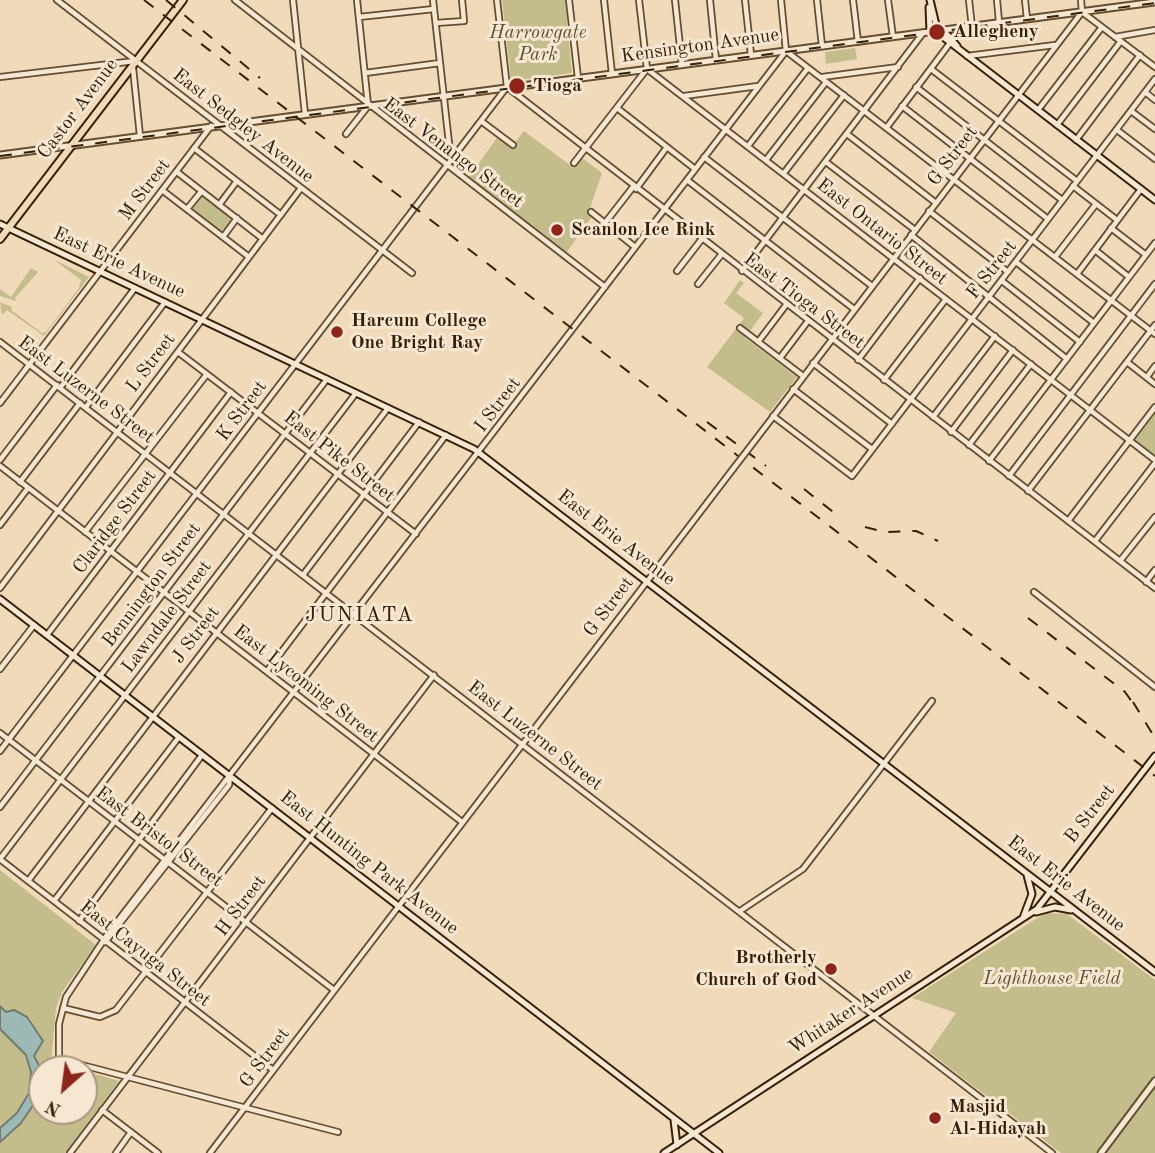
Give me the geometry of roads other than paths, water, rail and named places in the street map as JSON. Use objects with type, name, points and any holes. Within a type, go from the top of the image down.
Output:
[{"type":"main road","name":"Castor Avenue","points":[[0,239],[183,0]]},
{"type":"main road","points":[[930,0],[933,31],[961,51]]},
{"type":"main road","name":"Kensington Avenue","points":[[0,155],[1155,2]]},
{"type":"main road","points":[[933,31],[1155,200]]},
{"type":"main road","name":"East Erie Avenue","points":[[0,224],[479,453],[1155,972]]},
{"type":"main road","name":"East Hunting Park Avenue","points":[[0,599],[719,1153]]},
{"type":"main road","name":"B Street","points":[[1051,892],[1155,756]]},
{"type":"main road","points":[[1022,870],[1031,883],[1032,894],[1022,919]]},
{"type":"main road","name":"Whitaker Avenue","points":[[664,1153],[1030,914],[1051,892]]},
{"type":"main road","points":[[1030,914],[1055,907],[1079,914]]},
{"type":"main road","points":[[1101,1153],[1155,1082]]},
{"type":"main road","points":[[673,1117],[677,1145]]},
{"type":"street","name":"East Sedgley Avenue","points":[[57,0],[412,273]]},
{"type":"street","points":[[236,1],[247,0]]},
{"type":"street","points":[[293,0],[305,114]]},
{"type":"street","name":"East Venango Street","points":[[357,0],[369,106],[450,163],[605,287]]},
{"type":"street","points":[[433,0],[450,163]]},
{"type":"street","points":[[436,23],[464,21],[462,0]]},
{"type":"street","points":[[497,0],[507,87]]},
{"type":"street","points":[[569,0],[578,78]]},
{"type":"street","points":[[604,0],[612,74]]},
{"type":"street","points":[[574,163],[647,69],[639,0]]},
{"type":"street","points":[[675,0],[682,65]]},
{"type":"street","points":[[710,0],[716,60]]},
{"type":"street","points":[[745,0],[751,55]]},
{"type":"street","points":[[781,0],[786,51],[1153,332]]},
{"type":"street","points":[[817,0],[822,46]]},
{"type":"street","points":[[853,0],[858,42]]},
{"type":"street","points":[[888,0],[892,37]]},
{"type":"street","points":[[969,0],[972,27]]},
{"type":"street","points":[[997,0],[999,22]]},
{"type":"street","points":[[1025,0],[1027,19]]},
{"type":"street","points":[[1081,0],[1082,12],[1155,67]]},
{"type":"street","points":[[236,1],[369,106],[346,134]]},
{"type":"street","points":[[359,17],[434,9]]},
{"type":"street","name":"G Street","points":[[210,1153],[1082,12]]},
{"type":"street","points":[[1038,110],[1102,27]]},
{"type":"street","points":[[1115,37],[1155,30]]},
{"type":"street","points":[[742,271],[898,67],[933,31]]},
{"type":"street","points":[[1057,125],[1121,41]]},
{"type":"street","points":[[887,127],[950,43]]},
{"type":"street","points":[[967,56],[1056,44]]},
{"type":"street","name":"I Street","points":[[128,1077],[59,1059],[63,1008],[74,982],[229,785],[231,776],[786,51]]},
{"type":"street","points":[[1076,139],[1140,55]]},
{"type":"street","points":[[0,77],[135,61],[132,72],[140,136]]},
{"type":"street","points":[[365,73],[440,62]]},
{"type":"street","points":[[821,77],[898,67]]},
{"type":"street","points":[[748,146],[808,68]]},
{"type":"street","name":"East Ontario Street","points":[[647,69],[1155,461]]},
{"type":"street","points":[[930,69],[998,120],[1117,220]]},
{"type":"street","name":"F Street","points":[[774,416],[850,475],[892,424],[1155,79]]},
{"type":"street","points":[[766,160],[826,82]]},
{"type":"street","points":[[683,96],[758,86]]},
{"type":"street","name":"K Street","points":[[0,751],[507,87]]},
{"type":"street","name":"East Tioga Street","points":[[507,87],[701,240],[1155,588]]},
{"type":"street","points":[[916,88],[1062,200]]},
{"type":"street","points":[[1145,92],[1155,100]]},
{"type":"street","points":[[784,173],[844,95]]},
{"type":"street","points":[[902,106],[1048,219]]},
{"type":"street","points":[[617,108],[695,169]]},
{"type":"street","points":[[1131,111],[1155,129]]},
{"type":"street","points":[[481,121],[513,145]]},
{"type":"street","name":"M Street","points":[[0,403],[211,126]]},
{"type":"street","points":[[1116,130],[1155,159]]},
{"type":"street","points":[[847,134],[936,203]]},
{"type":"street","points":[[606,223],[667,147]]},
{"type":"street","points":[[194,148],[281,215]]},
{"type":"street","points":[[704,157],[872,286]]},
{"type":"street","points":[[825,162],[989,294],[988,298],[1067,359]]},
{"type":"street","points":[[177,172],[263,239]]},
{"type":"street","points":[[687,180],[854,309]]},
{"type":"street","points":[[219,205],[237,181]]},
{"type":"street","name":"L Street","points":[[0,588],[301,188]]},
{"type":"street","points":[[1077,274],[1141,189]]},
{"type":"street","points":[[162,190],[249,257]]},
{"type":"street","points":[[187,209],[201,192]]},
{"type":"street","points":[[1055,257],[1096,204]]},
{"type":"street","points":[[929,211],[1008,272]]},
{"type":"street","points":[[591,212],[635,247]]},
{"type":"street","points":[[223,237],[237,218]]},
{"type":"street","points":[[1111,228],[1146,255]]},
{"type":"street","points":[[677,271],[701,240]]},
{"type":"street","points":[[989,461],[1155,243]]},
{"type":"street","points":[[1095,250],[1129,277]]},
{"type":"street","points":[[698,284],[721,255]]},
{"type":"street","points":[[1016,262],[1094,323]]},
{"type":"street","points":[[858,360],[920,278]]},
{"type":"street","points":[[1002,281],[1080,342]]},
{"type":"street","points":[[1009,476],[1155,284]]},
{"type":"street","points":[[0,460],[135,288]]},
{"type":"street","points":[[884,380],[946,299]]},
{"type":"street","points":[[86,407],[165,302]]},
{"type":"street","points":[[758,342],[786,305]]},
{"type":"street","points":[[780,358],[808,321]]},
{"type":"street","points":[[1028,491],[1153,332],[1155,325]]},
{"type":"street","points":[[740,328],[803,376]]},
{"type":"street","points":[[933,417],[995,336]]},
{"type":"street","name":"East Luzerne Street","points":[[1,344],[224,513],[1052,1153]]},
{"type":"street","points":[[951,432],[1013,350]]},
{"type":"street","name":"East Pike Street","points":[[178,351],[416,534]]},
{"type":"street","points":[[1127,362],[1155,384]]},
{"type":"street","points":[[813,363],[892,424]]},
{"type":"street","points":[[969,445],[1031,364]]},
{"type":"street","points":[[1147,377],[1155,366]]},
{"type":"street","points":[[85,532],[206,374]]},
{"type":"street","name":"Bennington Street","points":[[0,807],[327,379]]},
{"type":"street","points":[[793,389],[872,449]]},
{"type":"street","name":"Claridge Street","points":[[47,635],[231,393]]},
{"type":"street","name":"Lawndale Street","points":[[0,859],[356,393]]},
{"type":"street","points":[[20,482],[80,403]]},
{"type":"street","points":[[1068,521],[1155,407]]},
{"type":"street","name":"J Street","points":[[28,881],[388,408]]},
{"type":"street","points":[[303,575],[419,422]]},
{"type":"street","points":[[267,671],[446,435]]},
{"type":"street","points":[[1095,541],[1155,461]]},
{"type":"street","name":"East Lycoming Street","points":[[0,466],[462,822]]},
{"type":"street","points":[[0,525],[28,488]]},
{"type":"street","points":[[1121,561],[1155,517]]},
{"type":"street","points":[[1146,582],[1155,570]]},
{"type":"street","points":[[1034,592],[1155,687]]},
{"type":"street","points":[[0,670],[34,625]]},
{"type":"street","name":"H Street","points":[[70,1153],[434,675]]},
{"type":"street","points":[[740,911],[803,869],[932,701]]},
{"type":"street","name":"East Bristol Street","points":[[0,733],[334,990]]},
{"type":"street","points":[[54,901],[179,737]]},
{"type":"street","points":[[79,921],[202,755]]},
{"type":"street","points":[[63,1008],[100,1017],[111,1015],[271,808]]},
{"type":"street","name":"East Cayuga Street","points":[[0,859],[273,1070]]},
{"type":"street","points":[[128,1077],[338,1132]]},
{"type":"street","points":[[102,1111],[158,1153]]},
{"type":"street","points":[[116,1153],[131,1132]]},
{"type":"water","points":[[0,1006],[6,1012],[14,1010],[27,1017],[43,1041],[35,1055],[28,1055],[28,1062],[26,1055],[0,1029]]},
{"type":"water","points":[[28,1095],[28,1113],[0,1142],[0,1128],[17,1113]]},
{"type":"railway","points":[[144,0],[1155,776]]},
{"type":"railway","points":[[166,0],[260,78]]},
{"type":"railway","points":[[0,156],[1155,3]]},
{"type":"railway","points":[[707,422],[766,466]]},
{"type":"railway","points":[[804,489],[837,515]]},
{"type":"railway","points":[[865,527],[885,532],[916,531],[938,541]]},
{"type":"railway","points":[[1028,618],[1125,692],[1137,709]]},
{"type":"railway","points":[[1133,702],[1155,738]]},
{"type":"place","name":"Allegheny","points":[[937,32]]},
{"type":"place","name":"Tioga","points":[[517,86]]},
{"type":"place","name":"Scanlon Ice Rink","points":[[557,230]]},
{"type":"place","name":"Harcum College One Bright Ray","points":[[337,332]]},
{"type":"place","name":"Brotherly Church of God","points":[[831,969]]},
{"type":"place","name":"Masjid Al-Hidayah","points":[[935,1118]]},
{"type":"district","name":"JUNIATA","points":[[360,615]]},
{"type":"park label","name":"Harrowgate Park","points":[[538,44]]},
{"type":"park label","name":"Lighthouse Field","points":[[1052,979]]}]
